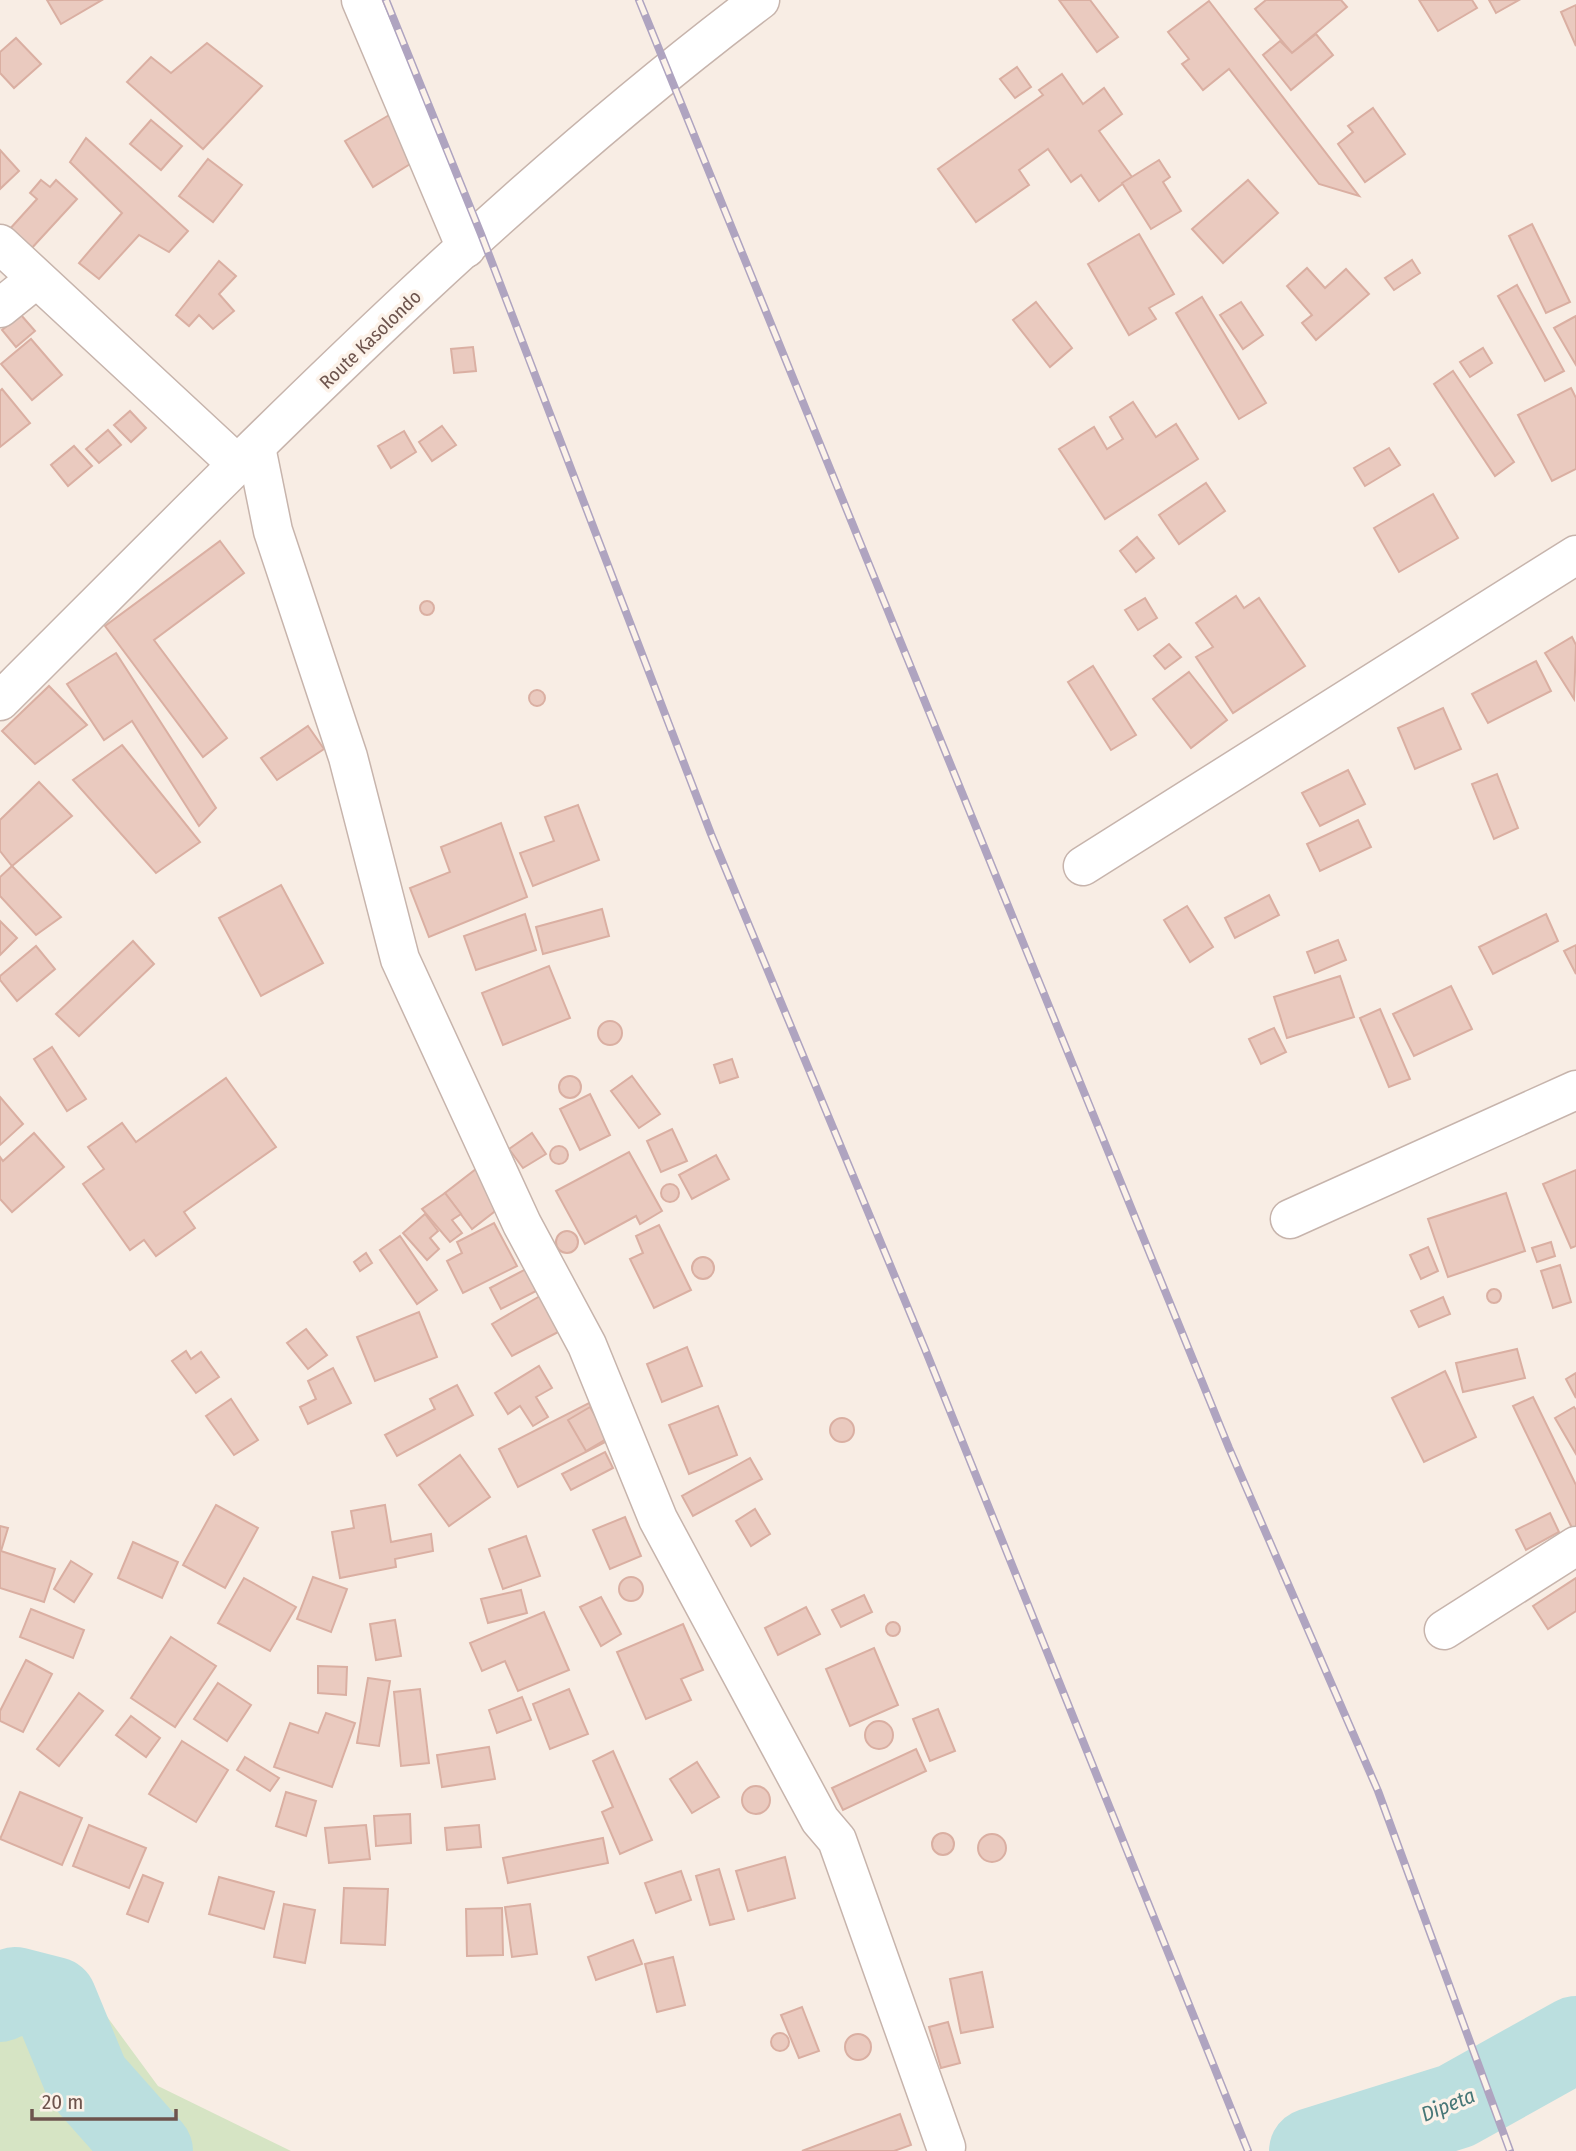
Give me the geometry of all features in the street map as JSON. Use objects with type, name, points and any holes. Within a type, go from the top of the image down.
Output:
[{"type":"street","points":[[361,0],[466,248]]},
{"type":"street","name":"Route Kasolondo","points":[[0,701],[247,456],[466,248],[668,70],[760,0]]},
{"type":"street","points":[[0,244],[36,279],[247,456],[348,757],[400,959],[522,1224],[587,1345],[657,1519],[820,1820],[837,1840],[946,2147]]},
{"type":"street","points":[[0,308],[36,279]]},
{"type":"street","points":[[1083,866],[1576,555]]},
{"type":"street","points":[[1290,1219],[1576,1090]]},
{"type":"street","points":[[1444,1630],[1576,1546]]},
{"type":"green space","points":[[0,1971],[83,1984],[158,2086],[291,2151],[0,2151]]},
{"type":"building","points":[[47,0],[102,0],[61,24]]},
{"type":"building","points":[[1059,0],[1090,0],[1118,37],[1097,52]]},
{"type":"building","points":[[1266,0],[1341,0],[1347,7],[1292,53],[1255,9]]},
{"type":"building","points":[[1419,0],[1472,0],[1477,8],[1438,31]]},
{"type":"building","points":[[1489,0],[1519,0],[1496,13]]},
{"type":"building","points":[[1209,1],[1359,196],[1319,184],[1229,69],[1203,90],[1182,64],[1189,59],[1168,32]]},
{"type":"building","points":[[1576,5],[1576,46],[1561,12]]},
{"type":"building","points":[[1316,34],[1333,55],[1291,90],[1263,55],[1280,41],[1292,53]]},
{"type":"building","points":[[16,38],[41,64],[14,88],[0,73],[0,52]]},
{"type":"building","points":[[207,43],[262,86],[203,149],[127,82],[151,57],[171,73]]},
{"type":"building","points":[[1017,67],[1031,87],[1015,98],[1000,79]]},
{"type":"building","points":[[1062,74],[1083,104],[1104,88],[1122,114],[1099,131],[1132,177],[1099,201],[1081,175],[1071,182],[1048,149],[1019,170],[1029,185],[976,222],[938,169],[1043,95],[1039,90]]},
{"type":"building","points":[[1373,108],[1405,154],[1365,182],[1338,144],[1353,132],[1348,126]]},
{"type":"building","points":[[396,111],[423,156],[373,187],[345,141]]},
{"type":"building","points":[[151,120],[182,146],[161,170],[130,144]]},
{"type":"building","points":[[86,138],[188,231],[169,252],[139,235],[99,279],[79,263],[122,213],[70,162]]},
{"type":"building","points":[[0,150],[19,171],[0,189]]},
{"type":"building","points":[[208,159],[242,185],[213,222],[179,196]]},
{"type":"building","points":[[1159,160],[1170,177],[1163,182],[1181,211],[1151,229],[1122,183]]},
{"type":"building","points":[[41,180],[50,187],[56,180],[77,199],[30,250],[8,231],[37,199],[30,193]]},
{"type":"building","points":[[1248,180],[1278,213],[1223,263],[1192,229]]},
{"type":"building","points":[[1532,224],[1570,302],[1546,313],[1509,236]]},
{"type":"building","points":[[1139,234],[1174,294],[1149,308],[1156,319],[1129,335],[1088,264]]},
{"type":"building","points":[[1412,260],[1420,273],[1394,290],[1385,278]]},
{"type":"building","points":[[219,261],[236,276],[219,294],[234,311],[213,329],[199,315],[189,326],[176,315]]},
{"type":"building","points":[[1307,268],[1325,288],[1346,269],[1369,294],[1316,340],[1302,323],[1312,315],[1287,286]]},
{"type":"building","points":[[1517,285],[1564,371],[1545,381],[1498,296]]},
{"type":"building","points":[[1202,297],[1266,403],[1239,419],[1176,313]]},
{"type":"building","points":[[1036,302],[1072,348],[1050,367],[1013,320]]},
{"type":"building","points":[[1241,302],[1263,335],[1243,349],[1220,315]]},
{"type":"building","points":[[21,315],[35,331],[16,347],[2,330]]},
{"type":"building","points":[[1576,316],[1576,365],[1554,328]]},
{"type":"building","points":[[31,339],[62,375],[32,400],[1,364]]},
{"type":"building","points":[[473,347],[476,371],[454,373],[451,349]]},
{"type":"building","points":[[1483,348],[1492,363],[1470,377],[1460,362]]},
{"type":"building","points":[[1453,371],[1514,462],[1495,476],[1434,384]]},
{"type":"building","points":[[1571,388],[1576,398],[1576,469],[1552,481],[1518,415]]},
{"type":"building","points":[[2,389],[30,423],[0,447],[0,391]]},
{"type":"building","points":[[1133,402],[1156,437],[1176,424],[1198,459],[1105,519],[1059,449],[1094,427],[1107,449],[1123,439],[1110,417]]},
{"type":"building","points":[[130,411],[146,428],[131,442],[114,425]]},
{"type":"building","points":[[442,426],[456,445],[432,461],[419,442]]},
{"type":"building","points":[[108,430],[121,445],[99,463],[86,449]]},
{"type":"building","points":[[404,431],[416,452],[391,468],[378,446]]},
{"type":"building","points":[[74,446],[92,466],[68,486],[51,465]]},
{"type":"building","points":[[1389,448],[1400,465],[1365,486],[1354,468]]},
{"type":"building","points":[[1206,483],[1225,511],[1179,544],[1159,515]]},
{"type":"building","points":[[1433,494],[1458,538],[1399,572],[1374,528]]},
{"type":"building","points":[[1137,537],[1154,558],[1136,572],[1120,551]]},
{"type":"building","points":[[220,541],[244,573],[154,640],[227,738],[203,757],[105,626]]},
{"type":"building","points":[[1236,596],[1244,608],[1259,598],[1305,666],[1233,713],[1196,657],[1213,647],[1196,623]]},
{"type":"building","points":[[1145,598],[1157,618],[1138,630],[1125,610]]},
{"type":"building","points":[[427,601],[432,603],[432,613],[427,615],[422,613],[420,608],[422,603]]},
{"type":"building","points":[[1572,637],[1576,645],[1574,699],[1545,653]]},
{"type":"building","points":[[1169,644],[1181,657],[1165,669],[1154,656]]},
{"type":"building","points":[[116,653],[216,808],[199,826],[132,721],[104,740],[67,684]]},
{"type":"building","points":[[1536,661],[1551,691],[1488,723],[1472,694]]},
{"type":"building","points":[[1093,666],[1136,735],[1111,750],[1068,682]]},
{"type":"building","points":[[1189,672],[1227,720],[1191,748],[1153,699]]},
{"type":"building","points":[[49,686],[87,725],[35,764],[2,731]]},
{"type":"building","points":[[537,690],[543,692],[543,704],[537,706],[531,704],[529,698],[531,692]]},
{"type":"building","points":[[1443,708],[1461,749],[1415,769],[1398,728]]},
{"type":"building","points":[[308,726],[324,749],[277,780],[261,758]]},
{"type":"building","points":[[122,745],[200,842],[156,873],[73,780]]},
{"type":"building","points":[[1348,770],[1365,804],[1320,826],[1302,793]]},
{"type":"building","points":[[1497,774],[1518,828],[1494,839],[1472,784]]},
{"type":"building","points":[[39,782],[72,816],[12,866],[0,851],[0,820]]},
{"type":"building","points":[[578,805],[599,860],[533,886],[520,853],[554,841],[545,817]]},
{"type":"building","points":[[1358,820],[1371,847],[1320,871],[1307,844]]},
{"type":"building","points":[[501,823],[527,897],[429,937],[410,888],[450,872],[441,847]]},
{"type":"building","points":[[12,866],[61,917],[36,935],[0,896],[0,877]]},
{"type":"building","points":[[281,885],[323,963],[261,996],[219,918]]},
{"type":"building","points":[[1269,895],[1279,915],[1235,938],[1225,918]]},
{"type":"building","points":[[1187,906],[1213,947],[1190,962],[1164,920]]},
{"type":"building","points":[[602,909],[609,936],[543,954],[536,927]]},
{"type":"building","points":[[525,914],[536,950],[476,970],[464,936]]},
{"type":"building","points":[[1546,914],[1558,941],[1493,974],[1479,947]]},
{"type":"building","points":[[0,921],[17,938],[0,955]]},
{"type":"building","points":[[1338,940],[1346,960],[1315,973],[1307,952]]},
{"type":"building","points":[[133,941],[154,964],[79,1036],[56,1014]]},
{"type":"building","points":[[1576,945],[1576,974],[1564,951]]},
{"type":"building","points":[[36,946],[55,969],[17,1001],[0,980],[0,976]]},
{"type":"building","points":[[549,966],[570,1018],[503,1045],[482,993]]},
{"type":"building","points":[[1340,976],[1354,1017],[1287,1038],[1274,997]]},
{"type":"building","points":[[1451,986],[1472,1029],[1414,1056],[1393,1014]]},
{"type":"building","points":[[1380,1009],[1410,1079],[1389,1087],[1360,1018]]},
{"type":"building","points":[[610,1021],[618,1025],[622,1033],[618,1041],[610,1045],[602,1041],[598,1033],[602,1025]]},
{"type":"building","points":[[1274,1028],[1286,1052],[1261,1064],[1249,1039]]},
{"type":"building","points":[[52,1047],[86,1099],[67,1111],[34,1059]]},
{"type":"building","points":[[732,1059],[738,1077],[720,1083],[714,1065]]},
{"type":"building","points":[[570,1076],[578,1079],[581,1087],[578,1095],[570,1098],[562,1095],[559,1087],[562,1079]]},
{"type":"building","points":[[632,1076],[660,1114],[639,1128],[611,1091]]},
{"type":"building","points":[[226,1078],[276,1147],[184,1212],[195,1228],[156,1256],[144,1240],[130,1250],[83,1184],[104,1169],[88,1147],[122,1123],[136,1142]]},
{"type":"building","points":[[590,1094],[610,1135],[580,1150],[560,1109]]},
{"type":"building","points":[[0,1097],[23,1124],[0,1145]]},
{"type":"building","points":[[672,1129],[687,1161],[661,1172],[647,1141]]},
{"type":"building","points":[[34,1133],[64,1167],[12,1212],[0,1199],[0,1157],[3,1161]]},
{"type":"building","points":[[532,1133],[546,1154],[523,1168],[509,1149]]},
{"type":"building","points":[[559,1146],[565,1149],[568,1155],[565,1161],[559,1164],[553,1161],[550,1155],[553,1149]]},
{"type":"building","points":[[629,1152],[662,1211],[640,1224],[636,1216],[585,1244],[556,1191]]},
{"type":"building","points":[[716,1155],[729,1179],[692,1199],[679,1175]]},
{"type":"building","points":[[476,1169],[503,1205],[472,1229],[445,1193]]},
{"type":"building","points":[[1576,1170],[1576,1246],[1571,1248],[1543,1184]]},
{"type":"building","points":[[666,1184],[674,1184],[679,1193],[677,1200],[666,1202],[661,1197],[661,1189]]},
{"type":"building","points":[[445,1193],[461,1214],[452,1220],[462,1233],[450,1242],[422,1209]]},
{"type":"building","points":[[1506,1193],[1525,1251],[1448,1277],[1428,1219]]},
{"type":"building","points":[[425,1214],[438,1231],[430,1238],[439,1249],[427,1260],[403,1233]]},
{"type":"building","points":[[494,1223],[517,1266],[463,1293],[447,1261],[462,1253],[457,1242]]},
{"type":"building","points":[[659,1225],[691,1290],[654,1308],[630,1259],[643,1253],[636,1236]]},
{"type":"building","points":[[567,1231],[575,1234],[578,1242],[575,1250],[567,1253],[559,1250],[556,1242],[559,1234]]},
{"type":"building","points":[[400,1236],[437,1290],[417,1304],[380,1250]]},
{"type":"building","points":[[1551,1242],[1555,1256],[1537,1262],[1532,1248]]},
{"type":"building","points":[[1428,1247],[1438,1271],[1421,1279],[1410,1255]]},
{"type":"building","points":[[366,1253],[372,1263],[360,1271],[354,1262]]},
{"type":"building","points":[[703,1257],[711,1260],[714,1268],[711,1276],[703,1279],[695,1276],[692,1268],[695,1260]]},
{"type":"building","points":[[1560,1265],[1571,1302],[1553,1308],[1541,1271]]},
{"type":"building","points":[[526,1269],[538,1290],[501,1309],[490,1288]]},
{"type":"building","points":[[1491,1289],[1497,1289],[1501,1296],[1497,1303],[1491,1303],[1487,1299],[1487,1293]]},
{"type":"building","points":[[540,1296],[562,1330],[512,1356],[492,1324]]},
{"type":"building","points":[[1443,1297],[1450,1314],[1419,1327],[1411,1311]]},
{"type":"building","points":[[419,1312],[437,1357],[375,1381],[357,1337]]},
{"type":"building","points":[[306,1329],[327,1355],[308,1369],[287,1343]]},
{"type":"building","points":[[687,1347],[702,1386],[662,1402],[647,1364]]},
{"type":"building","points":[[1517,1349],[1525,1378],[1463,1392],[1456,1363]]},
{"type":"building","points":[[186,1351],[191,1359],[201,1352],[219,1377],[196,1393],[172,1361]]},
{"type":"building","points":[[539,1366],[552,1388],[536,1397],[548,1417],[533,1426],[520,1406],[508,1414],[495,1393]]},
{"type":"building","points":[[333,1368],[351,1403],[308,1424],[300,1407],[316,1399],[308,1381]]},
{"type":"building","points":[[1445,1371],[1476,1437],[1424,1462],[1392,1398]]},
{"type":"building","points":[[1576,1373],[1576,1398],[1566,1379]]},
{"type":"building","points":[[457,1385],[473,1415],[397,1456],[385,1435],[435,1409],[430,1399]]},
{"type":"building","points":[[1533,1397],[1576,1485],[1576,1529],[1573,1530],[1513,1406]]},
{"type":"building","points":[[231,1399],[258,1440],[234,1455],[206,1416]]},
{"type":"building","points":[[589,1403],[609,1440],[518,1487],[499,1449]]},
{"type":"building","points":[[718,1406],[737,1455],[689,1474],[669,1425]]},
{"type":"building","points":[[590,1407],[608,1438],[586,1451],[568,1420]]},
{"type":"building","points":[[1574,1407],[1576,1410],[1576,1454],[1555,1418]]},
{"type":"building","points":[[842,1418],[851,1421],[854,1430],[851,1439],[842,1442],[833,1439],[830,1430],[833,1421]]},
{"type":"building","points":[[605,1452],[613,1468],[571,1490],[562,1474]]},
{"type":"building","points":[[460,1455],[490,1497],[449,1526],[419,1485]]},
{"type":"building","points":[[750,1458],[762,1479],[693,1516],[682,1496]]},
{"type":"building","points":[[216,1505],[258,1528],[225,1588],[183,1565]]},
{"type":"building","points":[[385,1505],[391,1542],[431,1534],[433,1551],[395,1559],[396,1567],[340,1578],[332,1532],[354,1528],[351,1511]]},
{"type":"building","points":[[755,1509],[770,1534],[751,1546],[736,1521]]},
{"type":"building","points":[[1550,1513],[1559,1532],[1526,1550],[1516,1530]]},
{"type":"building","points":[[625,1517],[641,1556],[610,1569],[593,1530]]},
{"type":"building","points":[[0,1526],[8,1528],[1,1551],[55,1569],[44,1602],[0,1588]]},
{"type":"building","points":[[526,1536],[540,1576],[503,1589],[489,1549]]},
{"type":"building","points":[[133,1542],[178,1562],[162,1598],[118,1578]]},
{"type":"building","points":[[71,1561],[92,1574],[74,1602],[54,1589]]},
{"type":"building","points":[[313,1577],[347,1589],[331,1632],[297,1619]]},
{"type":"building","points":[[631,1577],[642,1584],[643,1589],[636,1600],[631,1601],[620,1594],[619,1589],[626,1578]]},
{"type":"building","points":[[244,1578],[296,1607],[270,1651],[218,1623]]},
{"type":"building","points":[[1576,1578],[1576,1611],[1548,1629],[1533,1606]]},
{"type":"building","points":[[521,1590],[527,1613],[488,1623],[481,1599]]},
{"type":"building","points":[[864,1595],[872,1612],[841,1627],[832,1610]]},
{"type":"building","points":[[601,1597],[621,1634],[601,1646],[580,1607]]},
{"type":"building","points":[[806,1607],[820,1634],[778,1655],[765,1628]]},
{"type":"building","points":[[31,1609],[84,1630],[73,1658],[20,1637]]},
{"type":"building","points":[[544,1612],[569,1670],[518,1691],[505,1661],[482,1671],[470,1643]]},
{"type":"building","points":[[395,1620],[401,1656],[376,1660],[370,1624]]},
{"type":"building","points":[[893,1622],[898,1624],[898,1634],[893,1636],[888,1634],[886,1629],[888,1624]]},
{"type":"building","points":[[683,1624],[703,1670],[681,1679],[691,1700],[646,1719],[617,1652]]},
{"type":"building","points":[[171,1637],[216,1666],[175,1727],[131,1698]]},
{"type":"building","points":[[874,1648],[898,1705],[850,1726],[826,1669]]},
{"type":"building","points":[[26,1660],[52,1674],[23,1732],[0,1721],[0,1711]]},
{"type":"building","points":[[318,1666],[347,1667],[346,1695],[318,1693]]},
{"type":"building","points":[[368,1678],[390,1681],[379,1746],[357,1743]]},
{"type":"building","points":[[218,1683],[251,1705],[227,1741],[194,1719]]},
{"type":"building","points":[[420,1689],[429,1763],[401,1766],[394,1692]]},
{"type":"building","points":[[569,1689],[588,1734],[550,1749],[533,1704]]},
{"type":"building","points":[[79,1693],[103,1711],[59,1766],[37,1749]]},
{"type":"building","points":[[522,1697],[531,1720],[497,1733],[489,1710]]},
{"type":"building","points":[[938,1709],[955,1751],[930,1761],[913,1719]]},
{"type":"building","points":[[326,1713],[355,1723],[332,1787],[274,1767],[290,1723],[318,1733]]},
{"type":"building","points":[[131,1716],[160,1738],[146,1757],[116,1735]]},
{"type":"building","points":[[879,1721],[889,1725],[893,1735],[889,1745],[879,1749],[869,1745],[865,1735],[869,1725]]},
{"type":"building","points":[[182,1741],[228,1770],[196,1822],[149,1794]]},
{"type":"building","points":[[489,1747],[495,1779],[442,1787],[437,1755]]},
{"type":"building","points":[[916,1749],[926,1771],[843,1810],[832,1788]]},
{"type":"building","points":[[613,1751],[652,1840],[620,1854],[602,1812],[613,1807],[593,1761]]},
{"type":"building","points":[[245,1757],[279,1778],[270,1791],[237,1770]]},
{"type":"building","points":[[697,1762],[719,1797],[692,1813],[670,1779]]},
{"type":"building","points":[[756,1786],[766,1790],[770,1800],[766,1810],[756,1814],[746,1810],[742,1800],[746,1790]]},
{"type":"building","points":[[20,1792],[82,1818],[62,1865],[0,1839]]},
{"type":"building","points":[[286,1792],[316,1801],[306,1836],[276,1826]]},
{"type":"building","points":[[410,1814],[411,1843],[376,1846],[374,1816]]},
{"type":"building","points":[[89,1825],[146,1848],[129,1888],[73,1866]]},
{"type":"building","points":[[366,1825],[370,1859],[329,1863],[325,1828]]},
{"type":"building","points":[[479,1825],[481,1847],[447,1850],[445,1828]]},
{"type":"building","points":[[943,1833],[951,1836],[954,1844],[951,1852],[943,1855],[935,1852],[932,1844],[935,1836]]},
{"type":"building","points":[[992,1834],[1002,1838],[1006,1848],[1002,1858],[992,1862],[982,1858],[978,1848],[982,1838]]},
{"type":"building","points":[[603,1838],[608,1863],[508,1883],[503,1858]]},
{"type":"building","points":[[785,1857],[795,1898],[748,1911],[736,1871]]},
{"type":"building","points":[[719,1869],[734,1919],[710,1925],[696,1876]]},
{"type":"building","points":[[681,1871],[691,1900],[656,1913],[645,1883]]},
{"type":"building","points":[[143,1875],[163,1883],[148,1922],[127,1914]]},
{"type":"building","points":[[219,1877],[274,1892],[264,1929],[209,1914]]},
{"type":"building","points":[[344,1888],[388,1889],[385,1945],[341,1943]]},
{"type":"building","points":[[284,1904],[315,1910],[305,1963],[274,1957]]},
{"type":"building","points":[[530,1904],[537,1954],[512,1957],[505,1907]]},
{"type":"building","points":[[502,1908],[503,1955],[467,1956],[466,1909]]},
{"type":"building","points":[[633,1940],[642,1964],[596,1980],[588,1957]]},
{"type":"building","points":[[673,1957],[685,2005],[657,2012],[645,1964]]},
{"type":"building","points":[[982,1972],[993,2027],[961,2033],[950,1979]]},
{"type":"building","points":[[802,2007],[819,2051],[799,2058],[781,2015]]},
{"type":"building","points":[[948,2022],[960,2063],[941,2068],[929,2027]]},
{"type":"building","points":[[776,2033],[784,2033],[789,2042],[787,2049],[776,2051],[771,2046],[771,2038]]},
{"type":"building","points":[[858,2034],[867,2038],[871,2047],[867,2056],[858,2060],[849,2056],[845,2047],[849,2038]]},
{"type":"building","points":[[900,2114],[911,2145],[894,2151],[802,2151]]},
{"type":"waterway","name":"Dipeta","points":[[0,1999],[15,1990],[54,2000],[87,2080],[150,2151]]},
{"type":"waterway","name":"Dipeta","points":[[1312,2151],[1456,2106],[1576,2039]]},
{"type":"railway","points":[[386,0],[481,234],[711,834],[925,1349],[1248,2151]]},
{"type":"railway","points":[[639,0],[1229,1448],[1378,1791],[1510,2151]]}]
